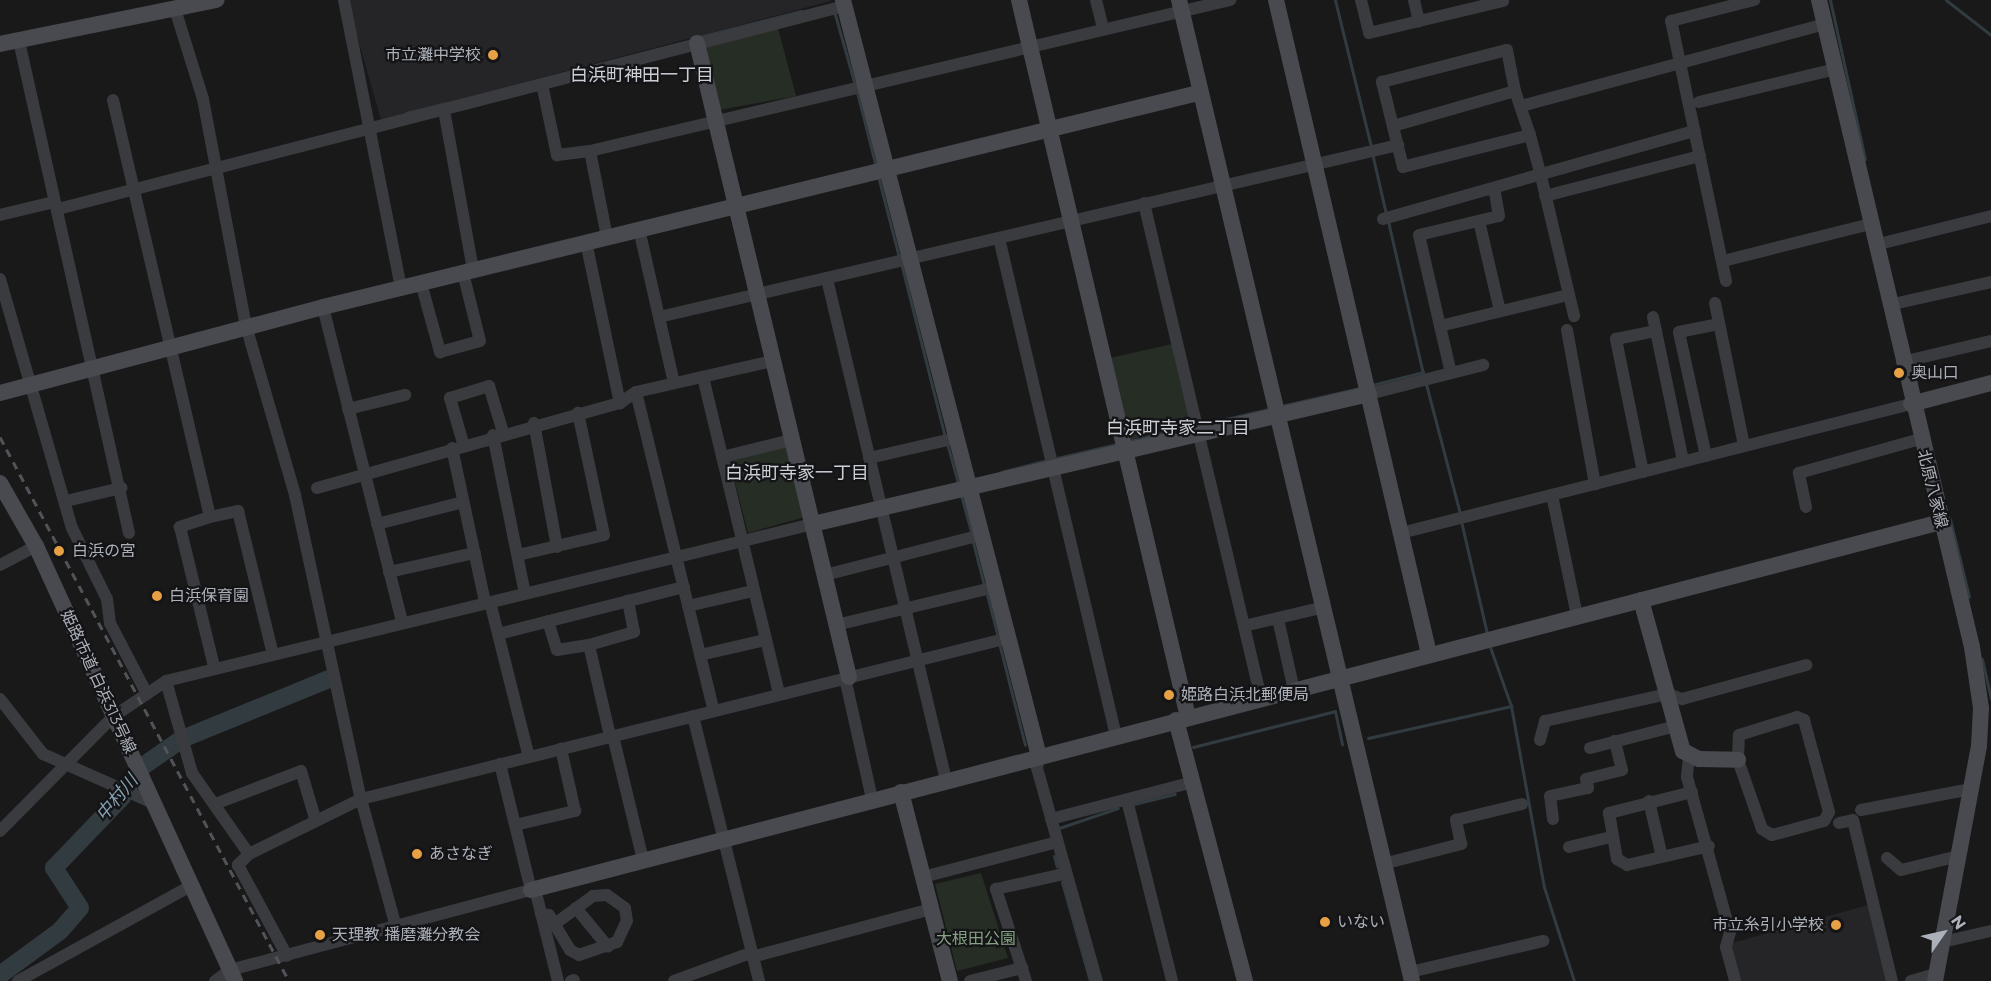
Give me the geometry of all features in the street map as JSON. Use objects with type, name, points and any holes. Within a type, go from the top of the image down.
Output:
[{"type":"street","points":[[129,533],[121,488],[56,206],[5,41],[217,0]]},
{"type":"street","points":[[344,0],[373,125],[401,288]]},
{"type":"street","points":[[1019,0],[1125,450],[1182,719],[1193,782],[1245,981]]},
{"type":"street","points":[[1096,0],[1102,28]]},
{"type":"street","points":[[542,84],[557,155],[590,151],[1102,28],[1179,6],[1230,0]]},
{"type":"street","points":[[1276,0],[1429,654]]},
{"type":"street","points":[[1361,0],[1370,33],[1473,4],[1503,1]]},
{"type":"street","points":[[1414,0],[1419,21]]},
{"type":"street","points":[[1726,281],[1671,21],[1754,0]]},
{"type":"street","name":"北原八家線","points":[[1820,0],[1870,224],[1882,243],[1908,360],[1911,404],[1986,707],[1935,978]]},
{"type":"street","points":[[0,215],[134,191],[217,170],[373,125],[444,110],[839,5],[858,87],[886,169],[910,259],[961,489],[981,536],[995,587],[1001,639],[1039,756],[1064,874],[1097,981]]},
{"type":"street","points":[[1179,6],[1337,679],[1411,977],[1543,940]]},
{"type":"street","points":[[175,9],[203,99],[246,326],[296,495],[361,799],[396,927]]},
{"type":"street","points":[[1521,106],[1825,24]]},
{"type":"street","points":[[697,43],[825,575],[872,799]]},
{"type":"street","points":[[1530,135],[1403,167],[1382,82],[1507,50],[1515,91],[1530,135],[1541,176],[1574,316]]},
{"type":"street","points":[[1699,102],[1834,69]]},
{"type":"street","points":[[1393,126],[1515,91]]},
{"type":"street","points":[[0,393],[31,383],[171,351],[246,326],[1198,93]]},
{"type":"street","points":[[113,100],[210,517]]},
{"type":"street","points":[[421,283],[440,351],[480,341],[444,110]]},
{"type":"street","points":[[1383,219],[1541,176],[1549,169],[1695,131]]},
{"type":"street","points":[[659,317],[1398,145]]},
{"type":"street","points":[[590,151],[607,237]]},
{"type":"street","points":[[1545,196],[1700,156]]},
{"type":"street","points":[[1451,373],[1419,235],[1499,216],[1494,189]]},
{"type":"street","points":[[1144,203],[1261,698]]},
{"type":"street","points":[[1882,243],[1991,216]]},
{"type":"street","points":[[1479,221],[1500,311]]},
{"type":"street","points":[[1723,261],[1870,224]]},
{"type":"street","points":[[639,229],[674,383]]},
{"type":"street","points":[[999,238],[1116,736]]},
{"type":"street","points":[[586,242],[620,403]]},
{"type":"street","points":[[0,279],[72,528],[107,599],[110,623],[147,694]]},
{"type":"street","points":[[826,279],[883,507],[893,559],[946,780]]},
{"type":"street","points":[[1896,304],[1991,282]]},
{"type":"street","points":[[1440,326],[1568,295]]},
{"type":"street","points":[[1715,303],[1744,446]]},
{"type":"street","points":[[323,307],[402,621]]},
{"type":"street","points":[[1653,317],[1683,462]]},
{"type":"street","points":[[1706,456],[1679,332],[1719,324]]},
{"type":"street","points":[[1567,330],[1595,484]]},
{"type":"street","points":[[1643,472],[1616,339],[1656,331]]},
{"type":"street","points":[[1908,360],[1991,341]]},
{"type":"street","points":[[317,488],[498,433],[620,403],[636,392],[773,361]]},
{"type":"street","points":[[0,831],[66,768],[114,716],[166,681],[272,651],[961,489],[1051,461],[1125,450],[1369,394],[1483,365]]},
{"type":"street","points":[[703,377],[779,694]]},
{"type":"street","points":[[1401,533],[1991,383]]},
{"type":"street","points":[[525,593],[489,386],[450,398],[458,446],[463,502],[487,602],[498,634],[529,757]]},
{"type":"street","points":[[636,392],[714,711]]},
{"type":"street","points":[[348,409],[405,395]]},
{"type":"street","points":[[518,555],[604,535],[607,529],[578,412]]},
{"type":"street","points":[[534,423],[557,547]]},
{"type":"street","points":[[1806,507],[1799,473],[1920,438]]},
{"type":"street","points":[[722,457],[792,440]]},
{"type":"street","points":[[869,458],[949,440]]},
{"type":"street","name":"姫路市道 白浜313号線","points":[[0,483],[36,546],[232,975]]},
{"type":"street","points":[[66,501],[121,488]]},
{"type":"street","points":[[1552,495],[1577,616]]},
{"type":"street","points":[[377,524],[463,502]]},
{"type":"street","points":[[214,667],[180,527],[210,517],[238,511],[272,651]]},
{"type":"street","points":[[215,981],[287,956],[723,837],[1941,522]]},
{"type":"street","points":[[825,575],[981,536]]},
{"type":"street","points":[[0,565],[36,546]]},
{"type":"street","points":[[389,572],[475,553]]},
{"type":"street","points":[[498,634],[684,587]]},
{"type":"street","points":[[836,625],[995,587]]},
{"type":"street","points":[[688,606],[753,591]]},
{"type":"street","points":[[1641,600],[1676,726],[1689,757],[1685,769],[1732,939],[1726,947],[1735,981]]},
{"type":"street","points":[[548,621],[557,650],[589,645],[634,632],[628,601]]},
{"type":"street","points":[[1244,626],[1321,608]]},
{"type":"street","points":[[1278,619],[1294,690]]},
{"type":"street","points":[[287,956],[238,865],[249,854],[315,818],[361,799],[1001,639]]},
{"type":"street","points":[[700,655],[765,640]]},
{"type":"street","points":[[589,645],[643,860]]},
{"type":"street","points":[[1540,740],[1545,722],[1668,694],[1682,699],[1806,665]]},
{"type":"street","points":[[166,681],[192,773],[249,854]]},
{"type":"street","points":[[0,699],[43,754],[66,768],[153,803]]},
{"type":"street","points":[[693,716],[759,981]]},
{"type":"street","points":[[1797,717],[1804,720],[1829,812],[1824,821],[1766,833],[1738,760],[1744,731],[1797,717]]},
{"type":"street","points":[[1590,748],[1676,726]]},
{"type":"street","points":[[1553,819],[1550,796],[1588,788],[1586,779],[1622,770],[1615,741]]},
{"type":"street","points":[[515,825],[575,811],[561,749]]},
{"type":"street","points":[[1689,757],[1738,760]]},
{"type":"street","points":[[500,764],[558,981]]},
{"type":"street","points":[[215,804],[301,771],[315,818]]},
{"type":"street","points":[[1051,819],[1193,782]]},
{"type":"street","points":[[1861,810],[1971,789]]},
{"type":"street","points":[[901,792],[950,981]]},
{"type":"street","points":[[1692,792],[1649,801],[1609,813],[1611,837],[1617,859],[1627,865],[1708,846]]},
{"type":"street","points":[[1127,800],[1172,981]]},
{"type":"street","points":[[1649,801],[1662,857]]},
{"type":"street","points":[[1383,864],[1461,844],[1456,820],[1522,804]]},
{"type":"street","points":[[1839,823],[1853,820],[1892,981]]},
{"type":"street","points":[[1569,847],[1611,837]]},
{"type":"street","points":[[923,877],[1057,842]]},
{"type":"street","points":[[1887,858],[1901,870],[1959,856]]},
{"type":"street","points":[[584,874],[593,896]]},
{"type":"street","points":[[1026,981],[996,889],[1064,874]]},
{"type":"street","points":[[18,981],[191,886]]},
{"type":"street","points":[[541,914],[549,915],[556,923],[570,950],[579,955],[608,947],[625,935],[625,908],[607,895],[593,896],[556,923]]},
{"type":"street","points":[[576,909],[608,947]]},
{"type":"street","points":[[674,981],[751,955],[931,909]]},
{"type":"street","points":[[1942,942],[1991,931]]},
{"type":"street","points":[[970,981],[1022,968]]},
{"type":"street","points":[[1911,981],[1935,978]]},
{"type":"shaded area","name":"市立灘中学校","points":[[347,0],[831,0],[831,1],[381,120]]},
{"type":"shaded area","name":"市立糸引小学校","points":[[1868,905],[1890,981],[1738,981],[1732,943]]},
{"type":"green space","points":[[778,28],[796,96],[719,110],[706,50],[710,44]]},
{"type":"green space","points":[[1172,344],[1191,425],[1130,440],[1110,358]]},
{"type":"green space","points":[[788,444],[805,517],[748,533],[729,459]]},
{"type":"green space","name":"大根田公園","points":[[981,873],[1008,958],[957,971],[935,884]]},
{"type":"waterway","points":[[1335,0],[1371,147]]},
{"type":"waterway","points":[[1830,0],[1865,159]]},
{"type":"waterway","points":[[1946,0],[1991,35]]},
{"type":"waterway","points":[[699,37],[801,11]]},
{"type":"waterway","points":[[834,11],[855,85]]},
{"type":"waterway","points":[[857,92],[876,167]]},
{"type":"waterway","points":[[406,113],[446,103]]},
{"type":"waterway","points":[[1372,153],[1386,214]]},
{"type":"waterway","points":[[878,176],[899,257]]},
{"type":"waterway","points":[[1388,221],[1424,378]]},
{"type":"waterway","points":[[901,263],[945,437]]},
{"type":"waterway","points":[[1372,385],[1423,372]]},
{"type":"waterway","points":[[1426,384],[1460,514]]},
{"type":"waterway","points":[[1281,406],[1360,388]]},
{"type":"waterway","points":[[1200,425],[1269,409]]},
{"type":"waterway","points":[[1129,441],[1193,426]]},
{"type":"waterway","points":[[947,443],[958,483]]},
{"type":"waterway","points":[[1053,459],[1117,444]]},
{"type":"waterway","points":[[1001,472],[1047,460]]},
{"type":"waterway","points":[[961,495],[972,535]]},
{"type":"waterway","points":[[1950,519],[1969,597]]},
{"type":"waterway","points":[[1461,521],[1487,634]]},
{"type":"waterway","points":[[973,542],[984,585]]},
{"type":"waterway","points":[[986,591],[998,637]]},
{"type":"waterway","points":[[999,643],[1025,745]]},
{"type":"waterway","points":[[1490,647],[1511,706],[1544,887],[1574,981]]},
{"type":"waterway","points":[[1982,659],[1991,699]]},
{"type":"waterway","name":"中村川","points":[[0,975],[60,931],[80,908],[54,868],[122,797],[143,766],[182,739],[329,679]]},
{"type":"waterway","points":[[1368,738],[1511,706]]},
{"type":"waterway","points":[[1193,747],[1335,711],[1342,744]]},
{"type":"waterway","points":[[1134,804],[1175,794]]},
{"type":"waterway","points":[[1059,828],[1118,808]]},
{"type":"waterway","points":[[1054,856],[1057,867]]},
{"type":"waterway","points":[[1062,882],[1090,981]]},
{"type":"railway","points":[[0,437],[289,981]]},
{"type":"place","name":"市立灘中学校","points":[[493,55]]},
{"type":"place","name":"奥山口","points":[[1899,373]]},
{"type":"place","name":"白浜の宮","points":[[59,551]]},
{"type":"place","name":"白浜保育園","points":[[157,596]]},
{"type":"place","name":"姫路白浜北郵便局","points":[[1169,695]]},
{"type":"place","name":"あさなぎ","points":[[417,854]]},
{"type":"place","name":"いない","points":[[1325,922]]},
{"type":"place","name":"市立糸引小学校","points":[[1836,925]]},
{"type":"place","name":"天理教 播磨灘分教会","points":[[320,935]]},
{"type":"district","name":"白浜町神田一丁目","points":[[642,75]]},
{"type":"district","name":"白浜町寺家二丁目","points":[[1178,428]]},
{"type":"district","name":"白浜町寺家一丁目","points":[[797,473]]}]
